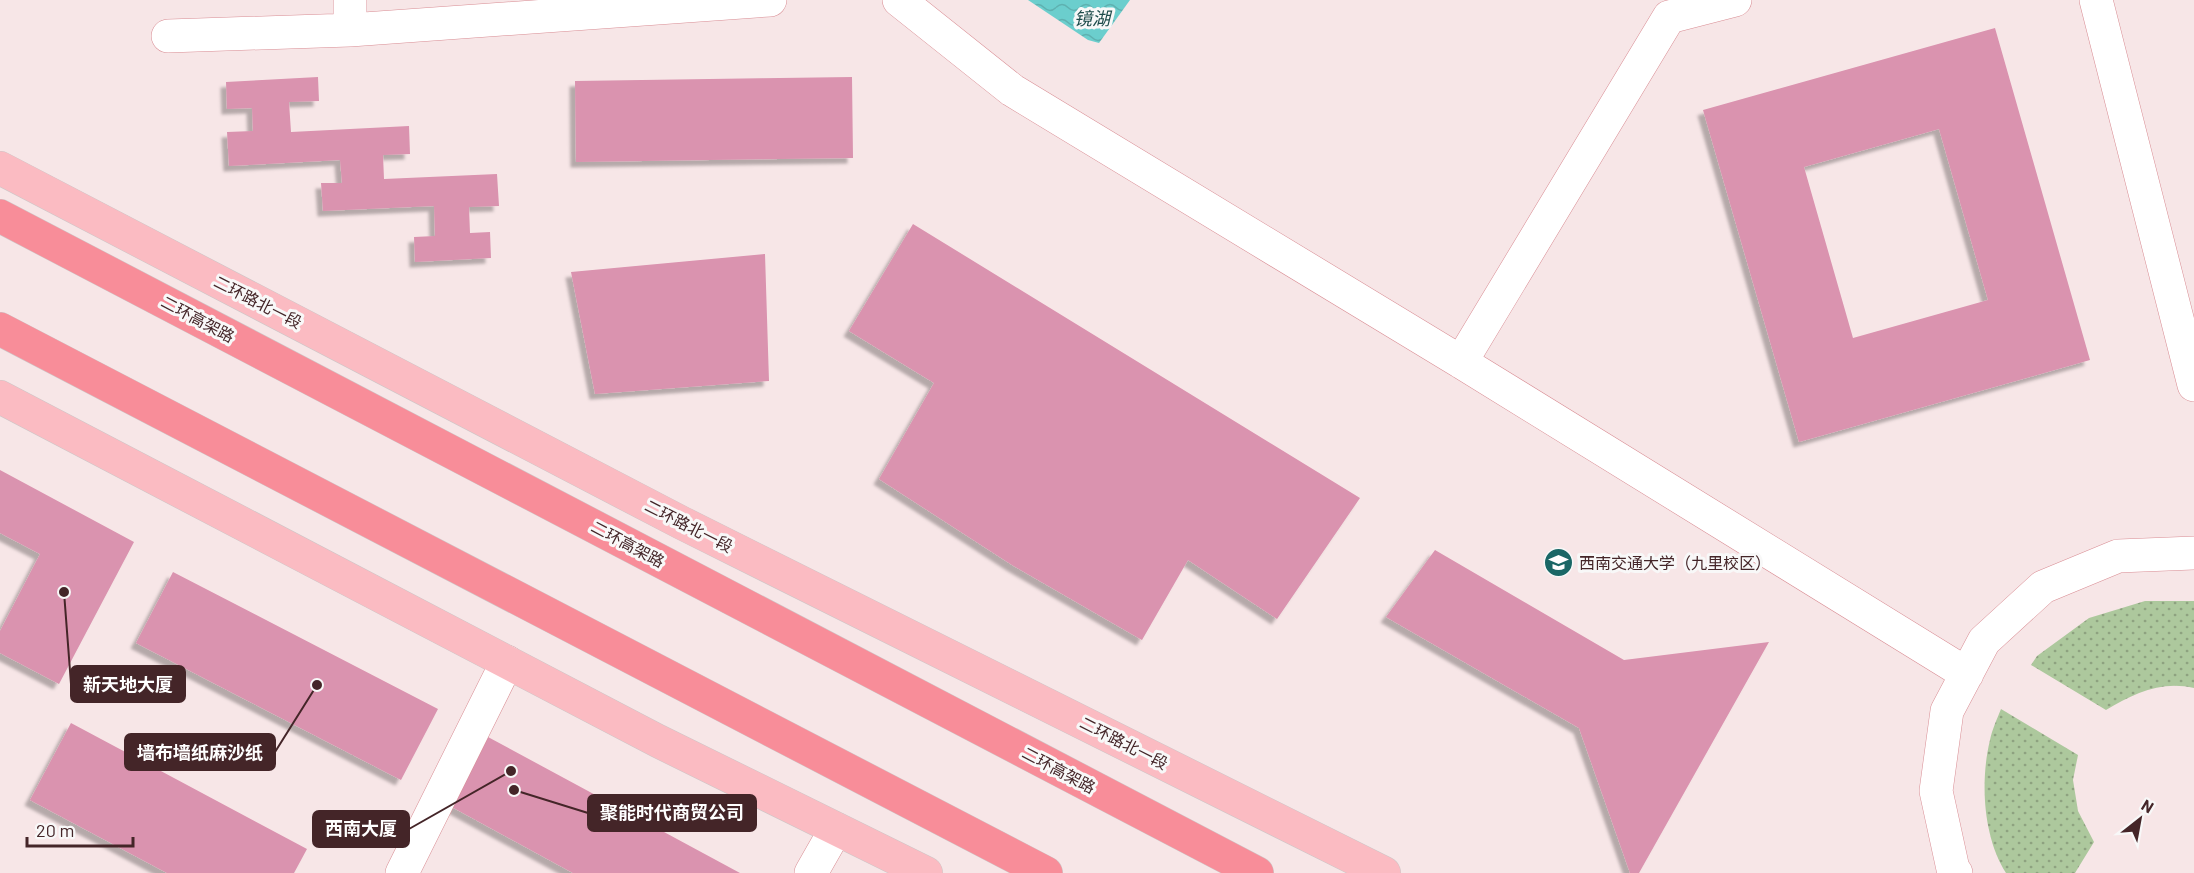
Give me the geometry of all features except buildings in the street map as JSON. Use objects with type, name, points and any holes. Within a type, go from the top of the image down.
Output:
[{"type":"highway","name":"二环高架路","points":[[0,216],[1257,873]]},
{"type":"highway","points":[[0,329],[1046,873]]},
{"type":"main road","name":"二环路北一段","points":[[0,168],[682,523],[1384,873]]},
{"type":"main road","points":[[0,397],[658,741],[926,873]]},
{"type":"street","points":[[168,36],[350,15],[770,0]]},
{"type":"street","points":[[899,0],[1012,90],[1461,362],[1967,674]]},
{"type":"street","points":[[1461,362],[1669,17],[1735,0]]},
{"type":"street","points":[[2096,0],[2194,386]]},
{"type":"street","points":[[1956,873],[1953,869],[1936,791],[1947,711],[1984,641],[2043,587],[2118,556],[2194,553]]},
{"type":"street","points":[[402,873],[507,662]]},
{"type":"street","points":[[810,873],[836,829]]},
{"type":"green space","points":[[2145,601],[2194,601],[2194,688],[2159,687],[2137,694],[2106,710],[2031,665],[2037,656],[2089,618]]},
{"type":"green space","points":[[2001,709],[2078,755],[2073,780],[2078,811],[2094,842],[2075,873],[2006,873],[1998,859],[1988,826],[1985,773],[1993,728]]},
{"type":"water","name":"镜湖","points":[[1028,0],[1130,0],[1099,43],[1088,40]]},
{"type":"place","name":"西南交通大学（九里校区）","points":[[1558,563]]},
{"type":"place","name":"新天地大厦","points":[[64,592]]},
{"type":"place","name":"墙布墙纸麻沙纸","points":[[317,685]]},
{"type":"place","name":"西南大厦","points":[[511,771]]},
{"type":"place","name":"聚能时代商贸公司","points":[[514,790]]}]
